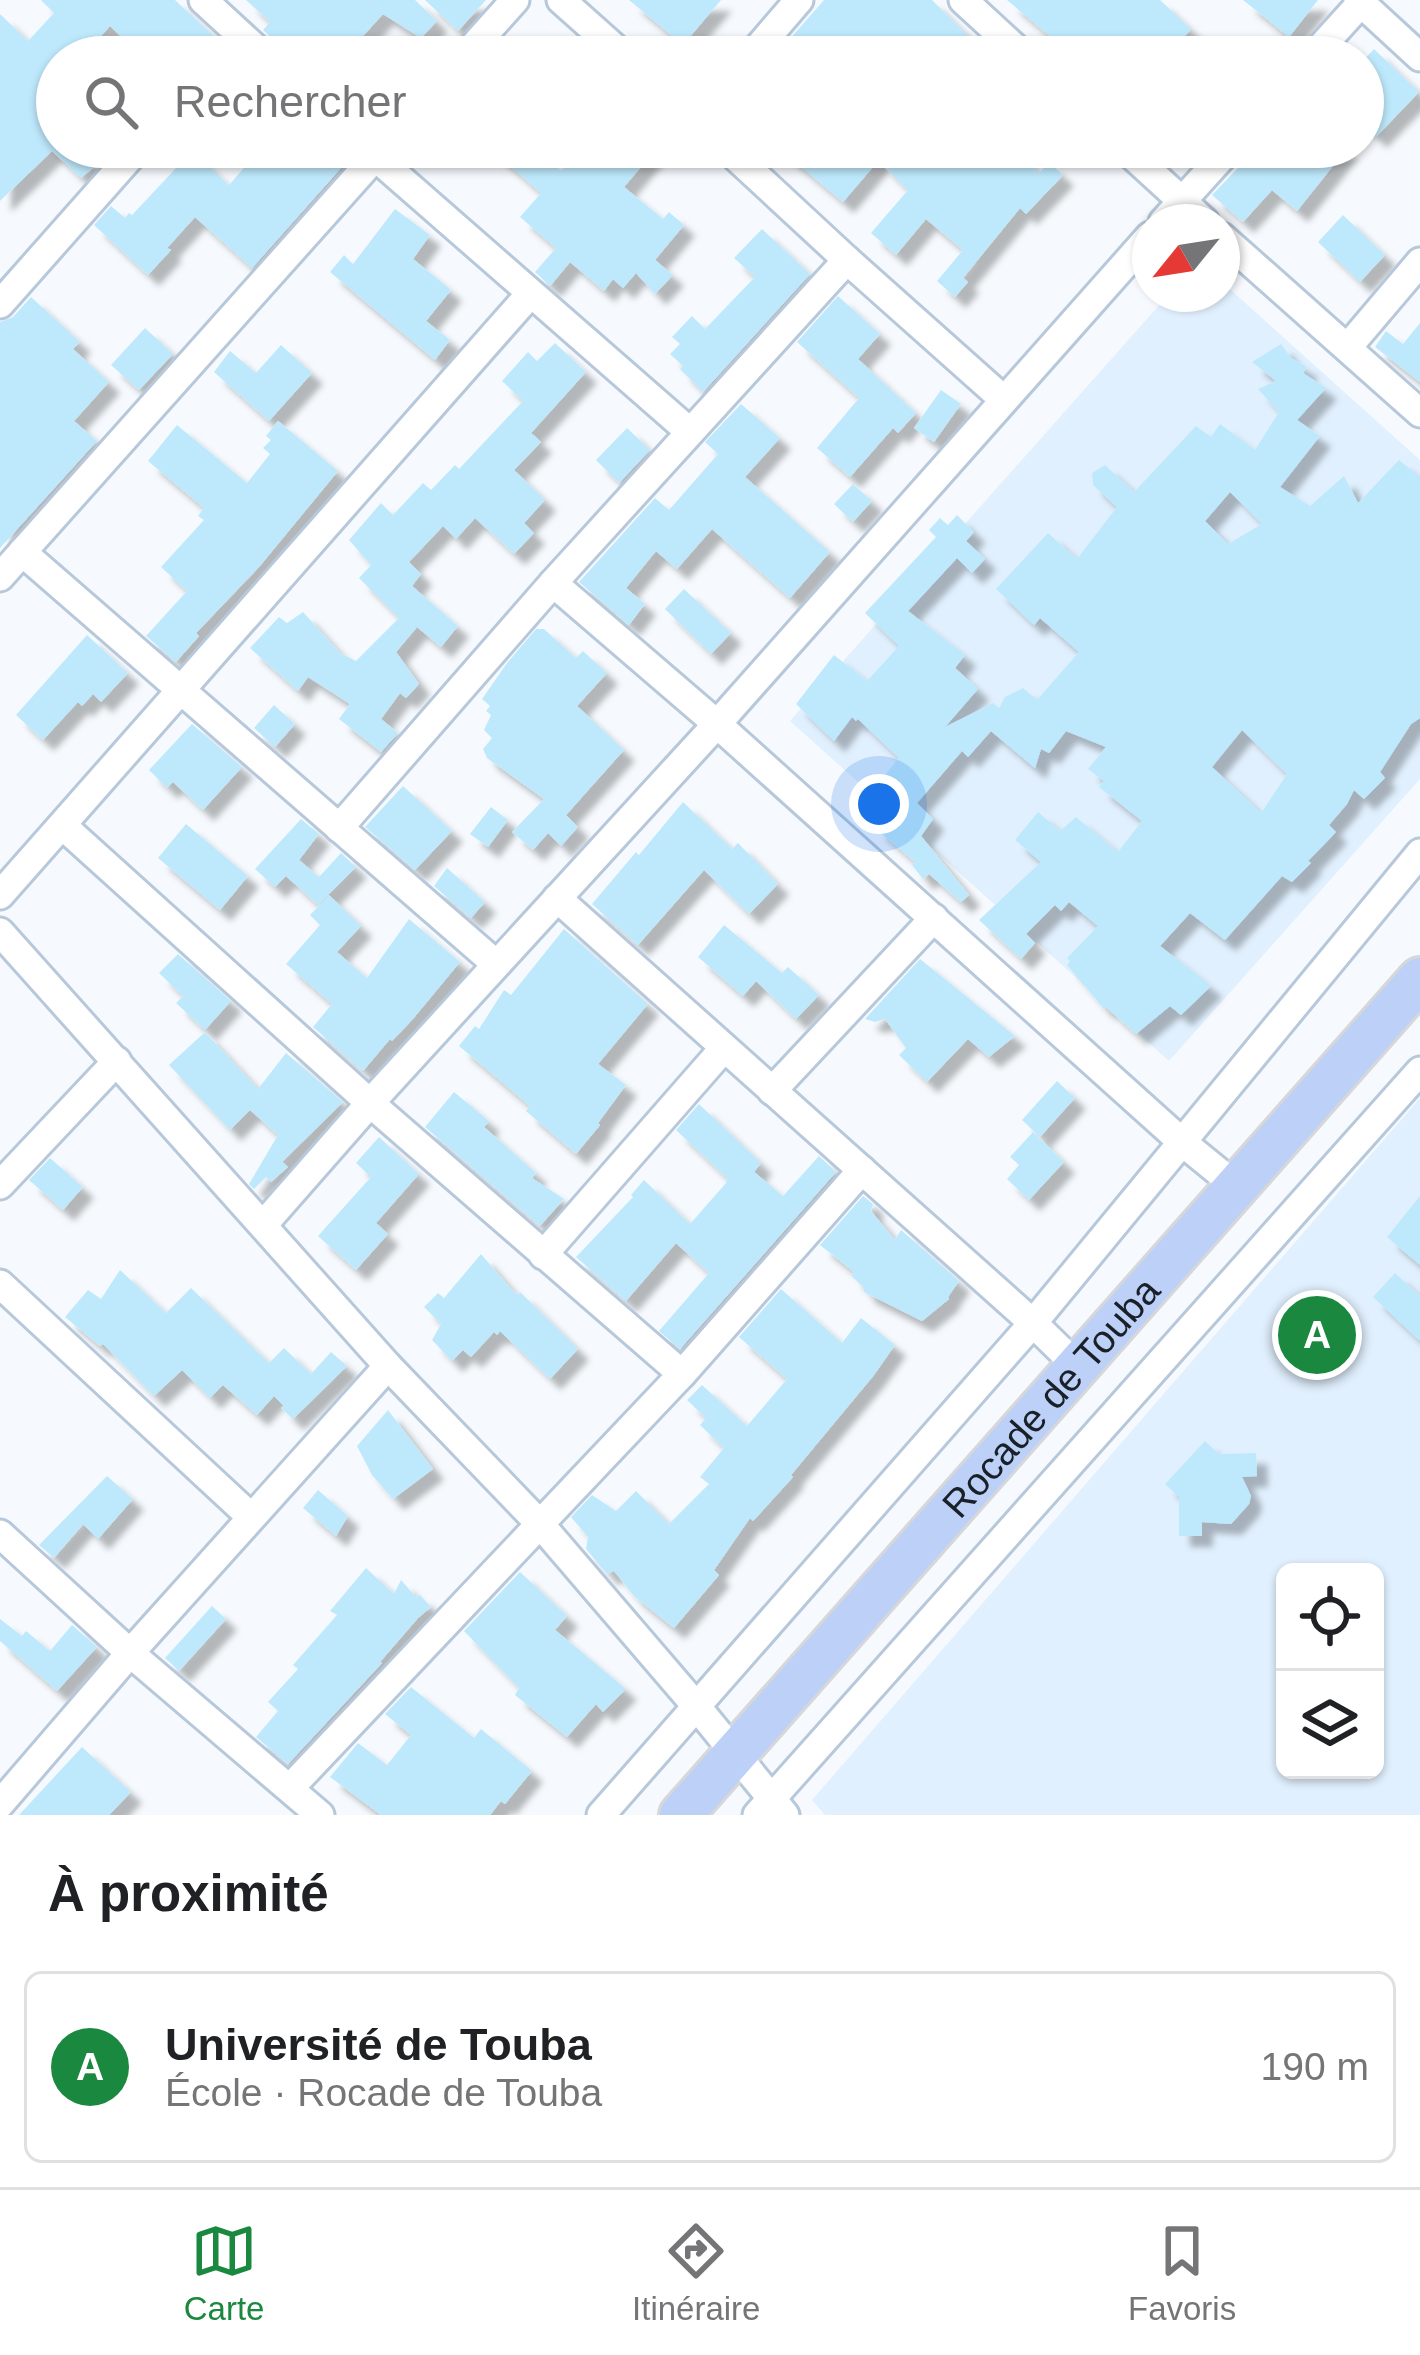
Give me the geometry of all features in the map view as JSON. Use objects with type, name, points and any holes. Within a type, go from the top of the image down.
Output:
[{"type":"main road","name":"Rocade de Touba","points":[[681,1815],[1420,979]]},
{"type":"street","points":[[203,0],[241,36]]},
{"type":"street","points":[[482,36],[514,0]]},
{"type":"street","points":[[560,0],[601,36]]},
{"type":"street","points":[[768,36],[799,0]]},
{"type":"street","points":[[964,0],[1003,36]]},
{"type":"street","points":[[1330,36],[1360,2],[1420,57]]},
{"type":"street","points":[[0,304],[120,168]]},
{"type":"street","points":[[0,577],[359,168]]},
{"type":"street","points":[[394,168],[530,294],[690,432]]},
{"type":"street","points":[[748,168],[1003,399]]},
{"type":"street","points":[[1139,168],[1166,204]]},
{"type":"street","points":[[1179,204],[1212,168]]},
{"type":"street","points":[[1240,253],[1420,413]]},
{"type":"street","points":[[263,1225],[1132,256]]},
{"type":"street","points":[[339,828],[553,583],[847,260]]},
{"type":"street","points":[[1348,347],[1420,262]]},
{"type":"street","points":[[0,895],[530,294]]},
{"type":"street","points":[[22,552],[496,964]]},
{"type":"street","points":[[553,583],[1236,1186]]},
{"type":"street","points":[[63,826],[370,1103],[682,1374]]},
{"type":"street","points":[[601,1815],[1033,1323],[1420,853]]},
{"type":"street","points":[[557,898],[1077,1366]]},
{"type":"street","points":[[772,1090],[934,918]]},
{"type":"street","points":[[0,932],[388,1366],[540,1524],[735,1754],[771,1810],[1420,1071]]},
{"type":"street","points":[[543,1255],[724,1048]]},
{"type":"street","points":[[0,1185],[117,1061]]},
{"type":"street","points":[[290,1788],[682,1374],[862,1170]]},
{"type":"street","points":[[0,1284],[251,1517]]},
{"type":"street","points":[[0,1804],[388,1366]]},
{"type":"street","points":[[0,1534],[130,1653],[320,1815]]},
{"type":"shaded area","points":[[1240,298],[1420,460],[1420,779],[1169,1061],[790,721],[1153,312],[1240,312]]},
{"type":"shaded area","points":[[1420,1098],[1420,1815],[825,1815],[812,1800]]},
{"type":"building","points":[[41,0],[175,0],[214,36],[121,36],[110,26],[101,36],[36,36],[36,166],[0,201],[0,14],[28,41],[54,13]]},
{"type":"building","points":[[246,0],[415,0],[437,21],[423,36],[383,14],[363,36],[270,36],[263,30],[270,22]]},
{"type":"building","points":[[425,0],[486,0],[458,31]]},
{"type":"building","points":[[629,0],[721,0],[691,36],[672,36]]},
{"type":"building","points":[[824,0],[932,0],[968,36],[792,36]]},
{"type":"building","points":[[1007,0],[1160,0],[1191,29],[1185,36],[1049,36]]},
{"type":"building","points":[[1243,0],[1318,0],[1288,36]]},
{"type":"building","points":[[1384,59],[1419,92],[1384,129]]},
{"type":"building","points":[[70,168],[93,168],[81,178]]},
{"type":"building","points":[[176,168],[210,168],[229,185],[244,168],[341,168],[252,268],[195,217],[148,275],[94,225],[111,206],[125,218],[132,215]]},
{"type":"building","points":[[512,168],[640,168],[624,187],[663,219],[669,212],[684,225],[655,260],[673,275],[655,294],[636,273],[623,288],[613,279],[604,291],[570,262],[550,286],[535,272],[556,248],[520,217],[541,193]]},
{"type":"building","points":[[802,168],[872,168],[843,202]]},
{"type":"building","points":[[885,168],[1034,168],[1039,173],[1055,168],[1063,175],[1026,214],[1020,208],[963,278],[968,282],[955,297],[937,281],[963,250],[926,219],[896,255],[871,233],[908,190]]},
{"type":"building","points":[[1238,168],[1331,168],[1297,211],[1272,190],[1243,222],[1240,204],[1222,204],[1212,195]]},
{"type":"building","points":[[395,209],[430,235],[413,259],[451,290],[426,321],[450,340],[435,360],[330,272],[344,255],[353,264]]},
{"type":"building","points":[[1343,215],[1385,255],[1360,282],[1318,242]]},
{"type":"building","points":[[762,229],[810,274],[703,392],[670,354],[680,344],[672,337],[692,316],[705,329],[755,277],[734,258]]},
{"type":"building","points":[[838,296],[880,334],[858,359],[916,413],[898,433],[893,428],[850,477],[817,448],[859,398],[797,342]]},
{"type":"building","points":[[31,297],[80,342],[73,349],[109,382],[74,421],[97,441],[0,548],[0,322],[13,317]]},
{"type":"building","points":[[1420,323],[1420,382],[1375,347],[1386,331],[1403,344]]},
{"type":"building","points":[[145,328],[173,354],[139,390],[111,365]]},
{"type":"building","points":[[555,343],[586,372],[531,433],[541,442],[514,470],[545,500],[524,523],[534,533],[514,554],[475,518],[456,539],[443,526],[409,562],[421,574],[412,586],[458,626],[441,647],[417,627],[396,652],[419,684],[406,698],[400,693],[381,719],[398,733],[381,752],[339,719],[350,704],[308,677],[298,691],[250,648],[279,617],[287,623],[303,612],[340,653],[356,661],[399,618],[359,578],[371,565],[349,540],[381,503],[393,515],[423,483],[431,490],[455,465],[459,469],[523,401],[502,381],[528,352],[537,361]]},
{"type":"building","points":[[1281,344],[1291,358],[1307,367],[1303,373],[1326,388],[1297,420],[1320,436],[1280,487],[1310,506],[1344,476],[1358,503],[1399,460],[1420,477],[1420,718],[1411,724],[1380,772],[1385,778],[1364,799],[1354,790],[1329,825],[1336,832],[1292,882],[1282,876],[1225,940],[1190,913],[1160,946],[1211,986],[1181,1015],[1170,1006],[1136,1034],[1104,1009],[1067,965],[1067,958],[1098,926],[1069,902],[1061,911],[1055,905],[1026,934],[1035,943],[1021,959],[979,920],[1041,862],[1015,840],[1038,812],[1060,831],[1076,817],[1118,852],[1142,821],[1099,787],[1104,781],[1088,769],[1106,747],[1066,731],[1049,753],[1041,749],[1035,768],[991,731],[968,757],[962,751],[917,803],[933,819],[921,836],[969,895],[961,902],[929,874],[923,879],[912,865],[915,862],[875,828],[896,803],[876,786],[899,758],[858,719],[852,717],[834,741],[796,704],[834,655],[867,681],[899,646],[865,613],[936,537],[929,530],[940,518],[948,525],[957,515],[974,532],[966,541],[985,559],[972,573],[957,558],[908,611],[965,655],[955,668],[978,689],[945,727],[993,703],[999,708],[1005,697],[1023,688],[1037,700],[1079,652],[1040,618],[1034,625],[996,589],[1048,533],[1077,559],[1117,507],[1093,485],[1092,473],[1105,465],[1134,492],[1196,426],[1211,437],[1220,424],[1255,450],[1279,412],[1258,389],[1276,381],[1252,362]],"holes":[[[1230,492],[1262,524],[1228,544],[1205,521]],[[1242,730],[1287,774],[1261,813],[1212,767]]]},
{"type":"building","points":[[281,345],[312,373],[269,421],[214,372],[230,351],[256,373]]},
{"type":"building","points":[[941,390],[961,404],[934,442],[914,428]]},
{"type":"building","points":[[741,404],[780,438],[745,477],[830,552],[790,598],[712,529],[677,569],[656,551],[626,588],[645,604],[629,625],[579,582],[655,498],[669,510],[718,454],[705,442]]},
{"type":"building","points":[[278,421],[338,471],[176,662],[146,636],[187,591],[161,567],[204,520],[198,516],[204,508],[148,461],[177,425],[247,483],[270,454],[263,448]]},
{"type":"building","points":[[627,428],[650,450],[619,483],[596,460]]},
{"type":"building","points":[[853,484],[872,501],[853,522],[834,504]]},
{"type":"building","points":[[684,589],[731,633],[711,654],[665,609]]},
{"type":"building","points":[[536,629],[544,629],[576,658],[583,651],[607,673],[577,706],[624,750],[566,815],[578,827],[561,846],[548,833],[533,850],[512,832],[544,799],[487,758],[483,749],[492,738],[484,730],[491,715],[482,699]]},
{"type":"building","points":[[87,635],[128,673],[101,702],[93,694],[82,706],[78,702],[43,740],[16,715]]},
{"type":"building","points":[[274,705],[295,724],[275,747],[254,728]]},
{"type":"building","points":[[192,724],[242,767],[203,810],[173,782],[167,788],[149,770]]},
{"type":"building","points":[[403,786],[452,831],[415,870],[365,827]]},
{"type":"building","points":[[683,802],[732,849],[738,843],[778,884],[749,914],[704,870],[638,945],[592,904]]},
{"type":"building","points":[[491,807],[508,820],[488,847],[470,834]]},
{"type":"building","points":[[301,819],[319,834],[299,860],[319,877],[341,853],[356,867],[318,905],[286,876],[275,887],[255,869]]},
{"type":"building","points":[[186,824],[248,876],[220,910],[158,858]]},
{"type":"building","points":[[447,868],[485,902],[471,918],[434,886]]},
{"type":"building","points":[[329,895],[361,926],[337,952],[367,978],[409,919],[460,962],[363,1071],[313,1027],[332,1004],[286,964],[320,925],[310,915]]},
{"type":"building","points":[[724,925],[782,973],[788,967],[819,995],[796,1019],[756,981],[743,996],[698,957]]},
{"type":"building","points":[[564,929],[648,1004],[598,1064],[626,1085],[576,1154],[526,1111],[530,1106],[459,1046],[475,1026],[479,1029],[504,990],[511,995]]},
{"type":"building","points":[[178,954],[231,1001],[205,1030],[176,1003],[183,996],[159,973]]},
{"type":"building","points":[[920,959],[1015,1036],[989,1057],[968,1039],[927,1082],[899,1055],[906,1048],[885,1019],[865,1019]]},
{"type":"building","points":[[205,1032],[258,1089],[286,1053],[343,1102],[282,1162],[288,1167],[254,1189],[249,1184],[278,1135],[250,1110],[230,1130],[169,1065]]},
{"type":"building","points":[[1057,1081],[1075,1098],[1040,1137],[1022,1120]]},
{"type":"building","points":[[454,1092],[489,1121],[484,1127],[536,1173],[532,1178],[564,1199],[540,1226],[425,1127]]},
{"type":"building","points":[[699,1104],[761,1163],[754,1172],[783,1196],[819,1156],[836,1172],[680,1349],[659,1331],[709,1273],[676,1243],[626,1301],[576,1257],[644,1180],[690,1224],[726,1183],[727,1178],[676,1130]]},
{"type":"building","points":[[1033,1132],[1064,1162],[1029,1200],[1007,1179],[1019,1165],[1010,1157]]},
{"type":"building","points":[[379,1137],[419,1174],[376,1223],[388,1234],[356,1270],[318,1236],[371,1177],[356,1163]]},
{"type":"building","points":[[50,1158],[83,1187],[63,1210],[29,1180]]},
{"type":"building","points":[[863,1196],[895,1240],[901,1230],[959,1281],[949,1299],[922,1321],[864,1292],[851,1275],[854,1272],[820,1245]]},
{"type":"building","points":[[1420,1196],[1420,1265],[1387,1237]]},
{"type":"building","points":[[481,1254],[511,1289],[520,1292],[578,1349],[550,1379],[500,1331],[471,1357],[463,1350],[452,1361],[432,1340],[441,1324],[424,1307],[438,1293],[444,1298]]},
{"type":"building","points":[[120,1270],[166,1313],[191,1288],[269,1363],[284,1348],[311,1374],[331,1352],[347,1366],[293,1419],[274,1396],[257,1415],[223,1385],[210,1398],[182,1370],[154,1396],[103,1344],[65,1317],[88,1290],[101,1299]]},
{"type":"building","points":[[1395,1273],[1420,1296],[1420,1341],[1373,1297]]},
{"type":"building","points":[[781,1289],[842,1343],[861,1318],[895,1345],[793,1477],[753,1521],[750,1518],[714,1570],[719,1575],[674,1628],[634,1596],[614,1571],[607,1574],[586,1549],[588,1537],[571,1517],[592,1495],[616,1511],[636,1491],[669,1524],[709,1484],[700,1477],[724,1448],[700,1425],[706,1418],[687,1400],[702,1385],[747,1426],[787,1379],[739,1337]]},
{"type":"building","points":[[388,1410],[433,1469],[393,1499],[372,1475],[357,1446]]},
{"type":"building","points":[[1205,1441],[1219,1454],[1256,1453],[1257,1476],[1242,1477],[1251,1496],[1231,1524],[1202,1522],[1202,1536],[1179,1536],[1179,1497],[1165,1484]]},
{"type":"building","points":[[107,1476],[133,1499],[98,1539],[83,1524],[54,1558],[39,1545]]},
{"type":"building","points":[[318,1490],[348,1516],[336,1536],[303,1508]]},
{"type":"building","points":[[366,1568],[394,1594],[401,1580],[431,1607],[288,1764],[256,1737],[278,1711],[268,1702],[298,1669],[293,1665],[337,1615],[330,1611]]},
{"type":"building","points":[[520,1572],[567,1616],[555,1630],[626,1689],[603,1712],[596,1704],[567,1737],[515,1695],[519,1688],[464,1631]]},
{"type":"building","points":[[212,1606],[226,1619],[179,1671],[165,1658]]},
{"type":"building","points":[[0,1619],[22,1636],[26,1631],[50,1651],[72,1625],[97,1647],[57,1691],[0,1641]]},
{"type":"building","points":[[411,1687],[474,1738],[481,1729],[532,1771],[490,1815],[381,1815],[330,1777],[358,1743],[387,1765],[411,1735],[385,1714]]},
{"type":"building","points":[[82,1747],[131,1792],[109,1815],[19,1815]]},
{"type":"place","name":"Université de Touba","points":[[1317,1335]]}]
